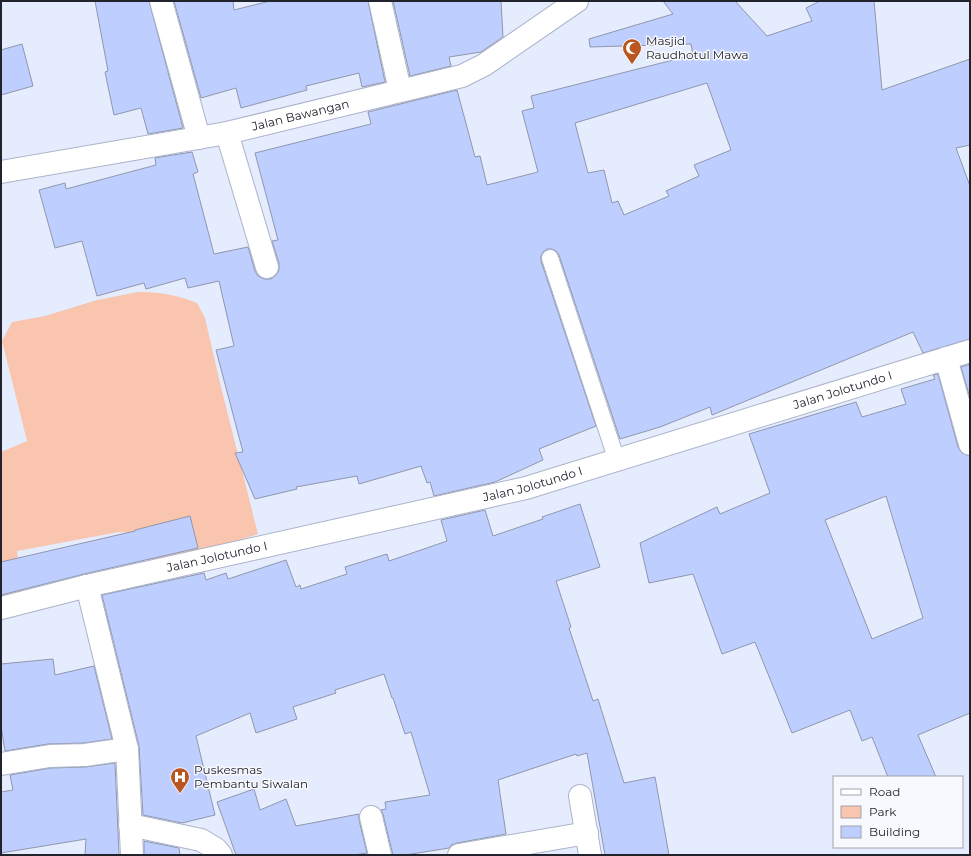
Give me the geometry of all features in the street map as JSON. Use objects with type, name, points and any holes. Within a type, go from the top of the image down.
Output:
[{"type":"street","points":[[161,1],[199,138]]},
{"type":"street","points":[[380,1],[400,90]]},
{"type":"street","name":"Jalan Bawangan","points":[[1,172],[199,138],[462,76],[484,65],[577,1]]},
{"type":"street","points":[[227,132],[267,267]]},
{"type":"street","name":"Jalan Jolotundo I","points":[[1,608],[87,586],[526,488],[970,351]]},
{"type":"street","points":[[946,358],[970,444]]},
{"type":"street","points":[[87,586],[127,749],[132,855]]},
{"type":"street","points":[[1,764],[50,756],[84,755],[127,749]]},
{"type":"street","points":[[580,796],[590,855]]},
{"type":"street","points":[[371,817],[380,855]]},
{"type":"street","points":[[130,825],[201,840],[216,849],[221,855]]},
{"type":"street","points":[[459,855],[587,833]]},
{"type":"lane","points":[[550,258],[617,461]]},
{"type":"green space","points":[[138,292],[168,294],[190,300],[197,303],[205,318],[258,534],[226,544],[148,561],[136,533],[119,532],[17,551],[22,594],[1,598],[1,452],[27,441],[2,341],[12,322],[45,316],[97,300]]},
{"type":"building","points":[[95,1],[149,1],[183,128],[148,134],[141,108],[114,115],[105,72],[108,71]]},
{"type":"building","points":[[174,1],[233,1],[234,10],[270,1],[368,1],[385,82],[362,87],[359,73],[306,86],[307,90],[241,108],[236,88],[201,98]]},
{"type":"building","points":[[393,1],[501,1],[503,37],[481,52],[449,57],[451,66],[410,76]]},
{"type":"building","points":[[663,1],[735,1],[767,36],[812,21],[806,8],[820,1],[874,1],[882,90],[970,59],[970,145],[956,148],[970,186],[970,339],[923,353],[913,332],[712,415],[710,407],[660,427],[620,439],[559,255],[552,249],[547,249],[541,256],[541,261],[596,426],[539,449],[543,460],[495,482],[434,496],[430,482],[427,483],[421,466],[359,484],[357,476],[296,487],[297,489],[255,499],[235,453],[243,452],[216,350],[234,346],[219,281],[188,288],[185,278],[146,289],[144,283],[97,296],[82,241],[55,248],[39,190],[65,183],[66,189],[156,165],[155,158],[192,152],[198,172],[193,174],[214,254],[248,247],[255,271],[258,276],[264,279],[271,279],[279,270],[279,263],[272,241],[278,240],[255,153],[371,124],[368,112],[457,90],[475,157],[480,156],[487,185],[538,172],[522,111],[534,108],[531,96],[693,55],[691,44],[590,47],[589,39],[673,14]],"holes":[[[707,83],[731,150],[694,165],[699,176],[666,191],[669,196],[624,215],[618,201],[612,203],[604,170],[588,173],[575,123]]]},
{"type":"building","points":[[22,44],[33,86],[1,95],[1,50]]},
{"type":"building","points":[[970,364],[970,398],[961,367]]},
{"type":"building","points":[[938,374],[958,447],[962,453],[970,456],[970,713],[918,735],[936,776],[888,776],[872,737],[862,741],[850,710],[792,733],[755,642],[722,654],[693,574],[649,583],[640,543],[717,507],[720,514],[770,493],[749,434],[856,402],[862,417],[906,404],[901,389],[935,379],[933,375]],"holes":[[[886,496],[923,618],[872,639],[825,520]]]},
{"type":"building","points":[[580,504],[600,567],[556,581],[571,627],[569,628],[593,701],[598,699],[624,783],[655,777],[669,855],[605,855],[587,753],[577,756],[576,754],[498,780],[506,834],[457,843],[451,845],[449,848],[405,855],[393,855],[381,810],[386,809],[385,802],[430,795],[411,732],[405,734],[384,674],[335,690],[336,693],[293,707],[297,719],[256,733],[250,713],[196,736],[215,815],[182,823],[143,815],[139,746],[102,595],[204,573],[206,580],[226,573],[228,579],[286,560],[296,587],[300,585],[301,589],[347,574],[345,567],[387,554],[389,561],[447,541],[441,520],[485,510],[493,536],[543,519],[542,517]]},
{"type":"building","points":[[190,516],[198,548],[1,595],[1,562],[135,531]]},
{"type":"building","points":[[53,659],[55,675],[94,666],[112,739],[84,743],[48,744],[5,751],[1,726],[1,664]]},
{"type":"building","points":[[115,763],[119,855],[85,855],[86,839],[1,853],[1,792],[13,790],[10,775],[51,768],[85,767]]},
{"type":"building","points":[[254,789],[260,810],[286,799],[296,826],[359,814],[359,820],[367,853],[353,855],[236,855],[217,802]]},
{"type":"building","points":[[144,841],[179,848],[180,855],[144,855]]},
{"type":"place","name":"Masjid Raudhotul Mawa","points":[[632,65]]},
{"type":"place","name":"Puskesmas Pembantu Siwalan","points":[[180,794]]}]
